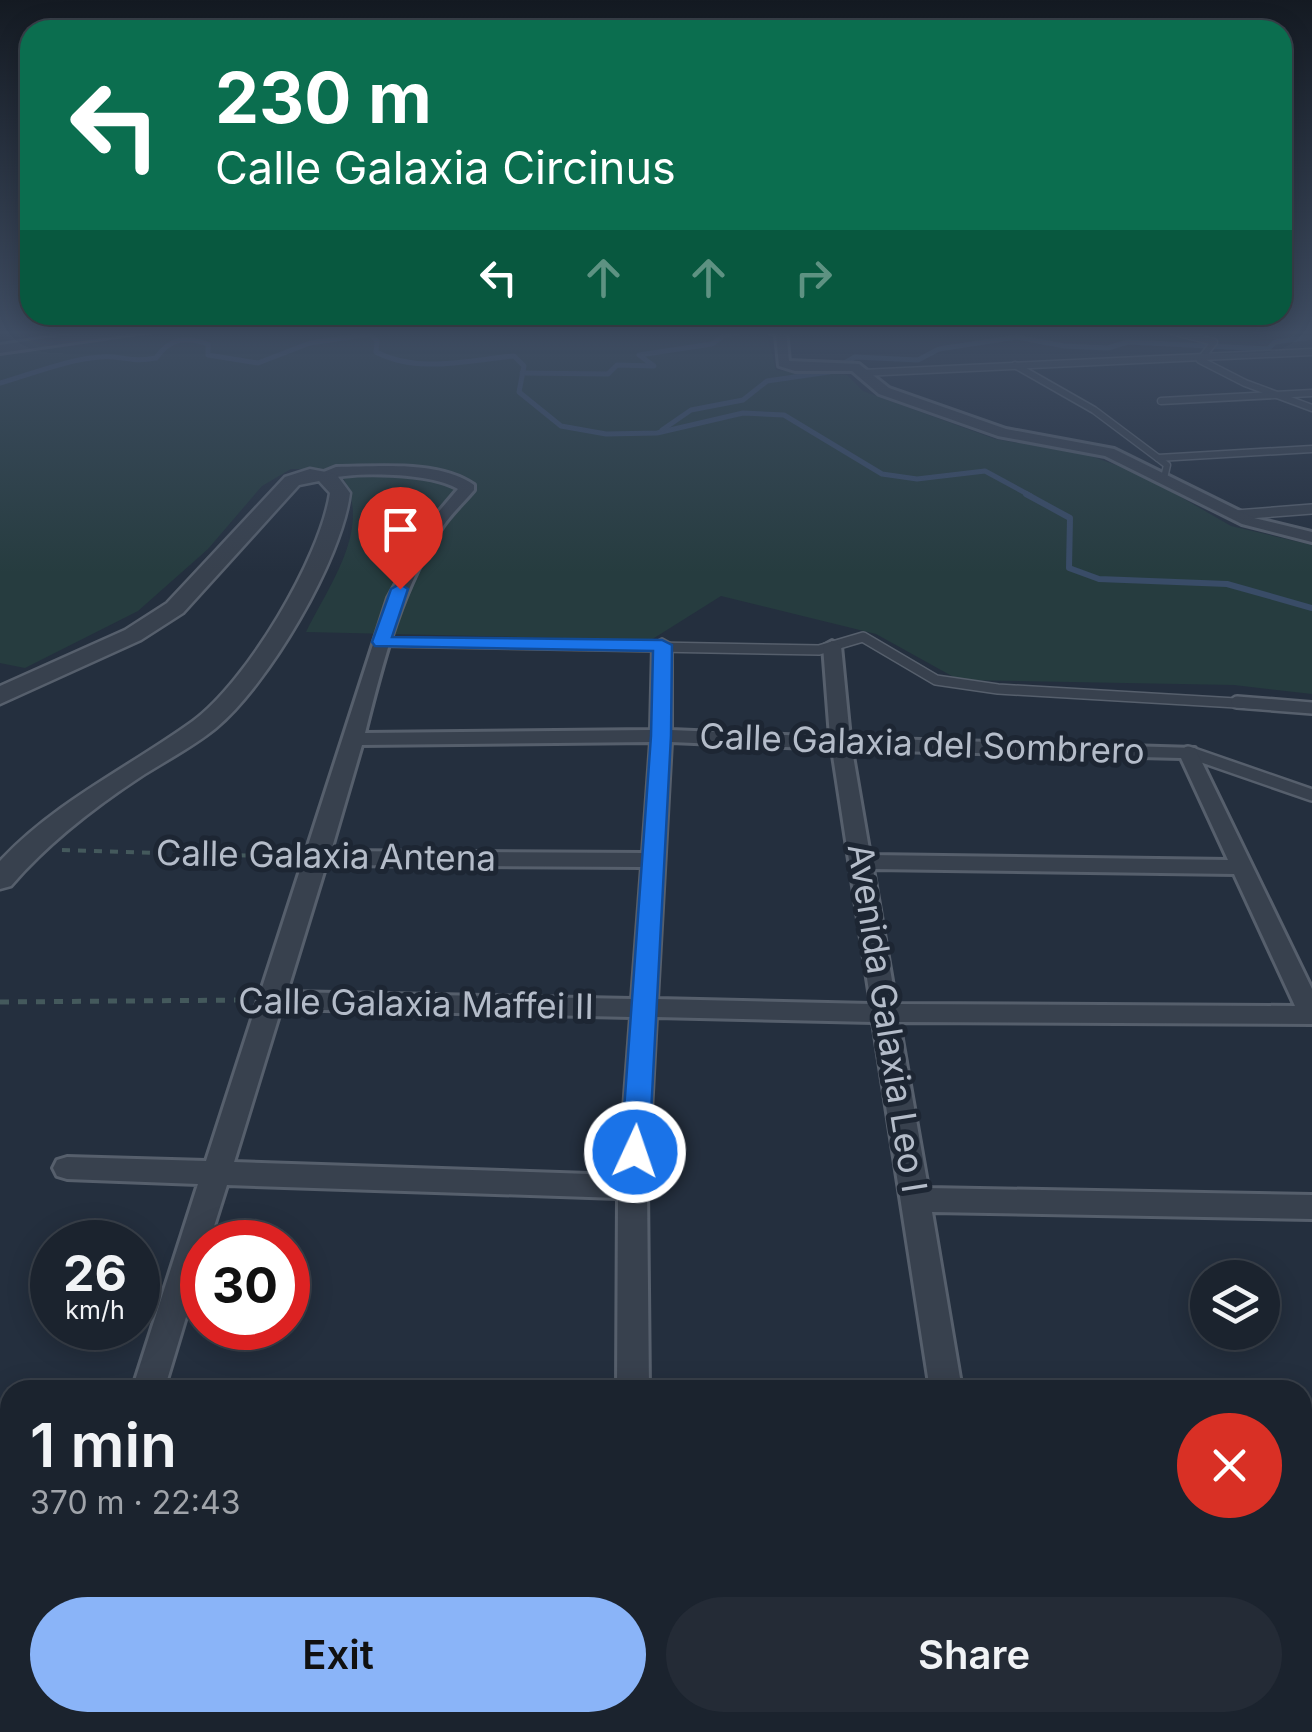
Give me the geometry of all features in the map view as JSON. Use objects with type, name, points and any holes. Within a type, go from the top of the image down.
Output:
[{"type":"street","points":[[943,412],[1003,433],[1108,452],[1236,514],[1312,537]]},
{"type":"street","points":[[0,696],[155,622],[192,593],[238,536],[292,482],[305,476],[336,471],[376,472],[466,486],[400,589],[381,642],[356,739],[269,1000],[151,1380]]},
{"type":"street","points":[[0,879],[26,849],[73,809],[194,733],[232,700],[287,619],[334,535],[340,515],[338,484],[321,476]]},
{"type":"street","points":[[632,1380],[633,1188],[661,736],[662,645]]},
{"type":"street","name":"Avenida Galaxia Leo I","points":[[832,646],[841,743],[944,1380]]},
{"type":"street","name":"Calle Galaxia del Sombrero","points":[[356,739],[661,736],[1188,752]]},
{"type":"street","points":[[1188,752],[1312,1015]]},
{"type":"street","name":"Calle Galaxia Antena","points":[[318,858],[653,860]]},
{"type":"street","points":[[863,862],[1244,867]]},
{"type":"street","name":"Calle Galaxia Maffei II","points":[[269,1000],[883,1014],[1312,1015]]},
{"type":"street","points":[[67,1168],[633,1188]]},
{"type":"street","points":[[917,1200],[1312,1207]]},
{"type":"lane","points":[[1096,412],[1167,465],[1164,478]]},
{"type":"lane","points":[[1158,458],[1312,448]]},
{"type":"lane","points":[[1236,514],[1312,508]]},
{"type":"lane","points":[[381,642],[820,650],[863,637],[880,643],[936,680],[998,690],[1114,693],[1312,708]]},
{"type":"lane","points":[[1188,752],[1312,796]]},
{"type":"path","name":"Calle Galaxia Antena","points":[[26,849],[318,858]]},
{"type":"path","name":"Calle Galaxia Maffei II","points":[[0,1002],[269,1000]]},
{"type":"green space","points":[[0,412],[920,412],[995,439],[1088,455],[1141,474],[1231,526],[1312,545],[1312,694],[1234,685],[959,680],[876,634],[721,596],[651,640],[306,632],[346,552],[353,510],[337,469],[291,469],[262,486],[208,549],[138,611],[25,668],[0,663]]},
{"type":"waterway","points":[[543,412],[561,426],[606,434],[657,433],[743,413],[784,415],[882,474],[917,479],[985,471],[1031,496]]},
{"type":"waterway","points":[[662,430],[688,412]]},
{"type":"waterway","points":[[1026,494],[1070,518],[1069,568],[1099,579],[1227,584],[1312,608]]},
{"type":"route","points":[[400,589],[381,642],[662,645],[661,736],[635,1152]]}]
